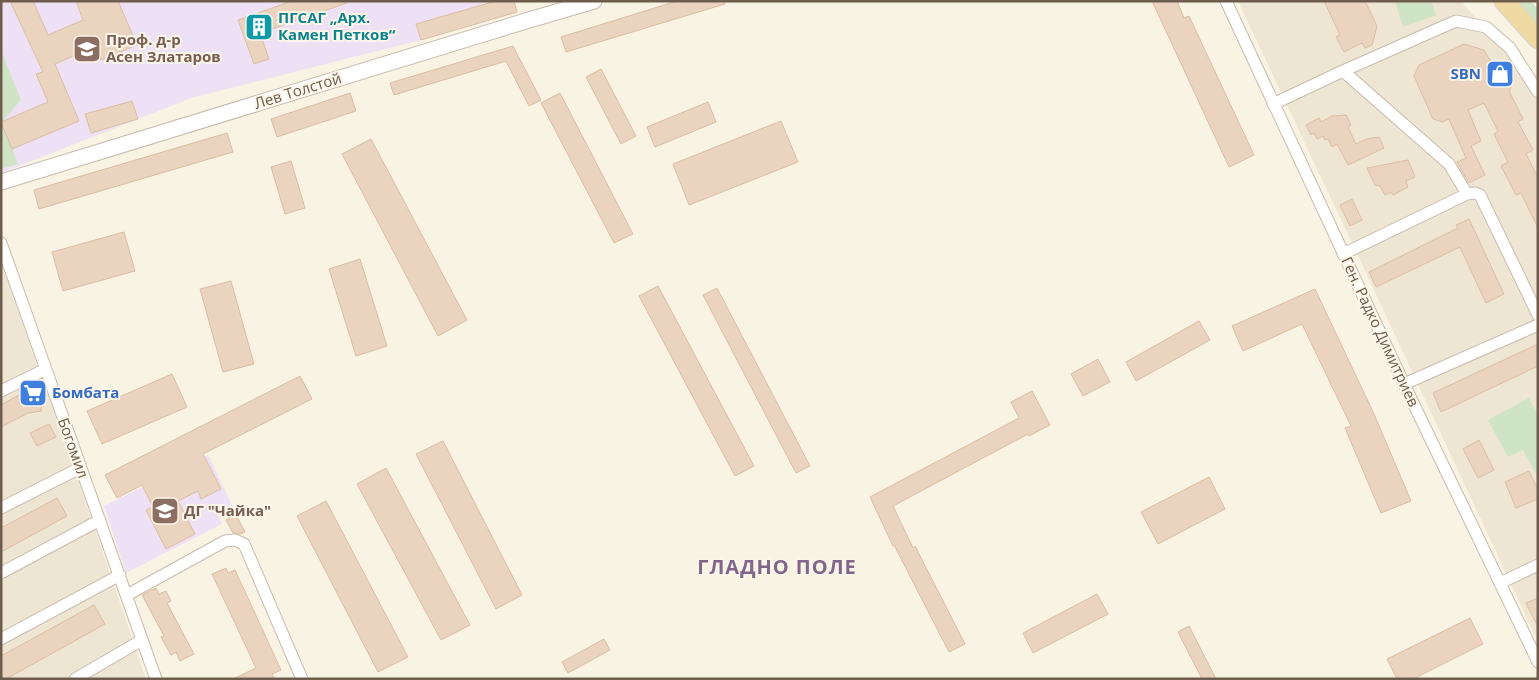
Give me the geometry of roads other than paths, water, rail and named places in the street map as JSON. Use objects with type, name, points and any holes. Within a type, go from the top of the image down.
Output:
[{"type":"main road","points":[[1504,1],[1538,39]]},
{"type":"street","name":"Лев Толстой","points":[[1,182],[594,1]]},
{"type":"street","name":"Ген. Радко Димитриев","points":[[1226,1],[1404,384],[1538,662]]},
{"type":"street","points":[[1274,104],[1344,70],[1456,21],[1486,27],[1510,48],[1538,92]]},
{"type":"street","points":[[1344,70],[1449,164],[1467,194]]},
{"type":"street","points":[[1343,254],[1467,194],[1475,193],[1480,195],[1483,200],[1538,315]]},
{"type":"street","name":"Богомил","points":[[1,243],[156,679]]},
{"type":"street","points":[[1404,384],[1538,325]]},
{"type":"street","points":[[1,391],[46,369]]},
{"type":"street","points":[[1,508],[80,468]]},
{"type":"street","points":[[1,573],[100,520]]},
{"type":"street","points":[[127,595],[224,541],[235,540],[244,544],[302,679]]},
{"type":"street","points":[[1500,583],[1538,565]]},
{"type":"street","points":[[1,639],[120,575]]},
{"type":"street","points":[[75,679],[142,640]]},
{"type":"place","name":"ПГСАГ „Арх. Камен Петков“","points":[[259,27]]},
{"type":"place","name":"Проф. д-р Асен Златаров","points":[[87,49]]},
{"type":"place","name":"SBN","points":[[1500,74]]},
{"type":"place","name":"Бомбата","points":[[33,393]]},
{"type":"place","name":"ДГ \"Чайка\"","points":[[165,511]]},
{"type":"district","name":"ГЛАДНО ПОЛЕ","points":[[777,567]]}]
